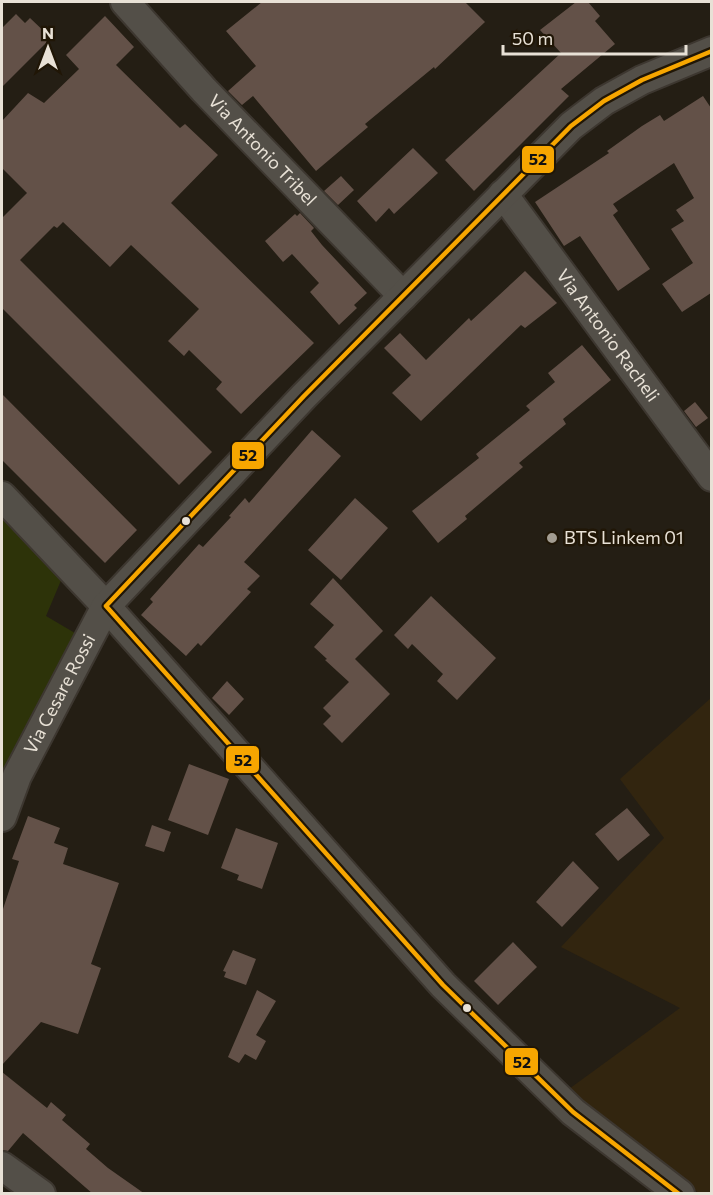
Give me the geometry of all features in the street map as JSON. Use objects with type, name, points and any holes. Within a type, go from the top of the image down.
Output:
[{"type":"street","name":"Via Antonio Tribel","points":[[125,2],[204,90],[403,296]]},
{"type":"street","name":"Via Cesare Rossi","points":[[2,817],[17,776],[106,606],[304,396],[571,126],[604,101],[642,80],[711,51]]},
{"type":"street","name":"Via Antonio Racheli","points":[[503,194],[711,477]]},
{"type":"street","points":[[2,496],[106,606],[443,985],[573,1112],[680,1194]]},
{"type":"street","points":[[2,1166],[41,1194]]},
{"type":"shaded area","points":[[711,698],[711,1193],[699,1193],[607,1126],[569,1089],[680,1008],[561,947],[664,838],[620,779]]},
{"type":"green space","points":[[2,510],[62,578],[46,616],[80,636],[2,783]]},
{"type":"building","points":[[262,2],[465,2],[485,22],[435,69],[434,67],[365,124],[368,127],[316,171],[253,96],[242,105],[228,91],[256,66],[226,31]]},
{"type":"building","points":[[576,2],[588,2],[600,16],[595,21],[615,44],[561,89],[569,96],[474,191],[445,160],[561,53],[540,30]]},
{"type":"building","points":[[16,14],[25,23],[30,18],[51,38],[2,87],[2,28]]},
{"type":"building","points":[[105,16],[134,47],[116,65],[180,128],[185,124],[218,155],[171,203],[314,343],[241,414],[216,389],[222,382],[189,350],[184,356],[168,341],[199,309],[131,245],[110,267],[63,222],[57,228],[54,226],[20,260],[212,452],[179,485],[2,308],[2,218],[27,193],[2,168],[2,121],[28,93],[44,103],[79,69],[66,55]]},
{"type":"building","points":[[703,96],[711,108],[711,293],[682,312],[662,284],[693,263],[671,229],[684,221],[676,210],[694,198],[674,163],[613,204],[618,211],[613,215],[650,269],[618,291],[580,236],[564,246],[535,202],[609,153],[607,151],[642,126],[660,115],[664,121]]},
{"type":"building","points":[[413,148],[438,173],[394,214],[389,208],[376,222],[357,201]]},
{"type":"building","points":[[341,176],[354,190],[338,205],[324,191]]},
{"type":"building","points":[[300,213],[314,228],[311,231],[322,245],[367,293],[354,305],[357,308],[339,325],[310,292],[319,283],[292,254],[283,262],[265,241],[295,214],[297,216]]},
{"type":"building","points":[[525,271],[557,303],[525,328],[521,325],[421,421],[392,393],[411,375],[384,348],[400,333],[426,360],[469,318],[471,321]]},
{"type":"building","points":[[582,345],[611,380],[563,419],[566,424],[519,463],[523,467],[465,516],[467,519],[438,543],[412,511],[479,458],[476,454],[530,410],[526,406],[555,382],[548,373]]},
{"type":"building","points":[[2,394],[137,530],[105,563],[2,460]]},
{"type":"building","points":[[695,402],[708,418],[696,427],[684,411]]},
{"type":"building","points":[[312,430],[341,456],[244,562],[260,576],[247,589],[251,592],[201,646],[198,643],[186,656],[141,615],[153,602],[150,599],[199,544],[203,547],[245,498],[249,503]]},
{"type":"building","points":[[355,498],[388,528],[341,580],[308,550]]},
{"type":"building","points":[[333,578],[383,631],[355,659],[390,694],[342,743],[323,724],[331,716],[323,708],[349,682],[314,647],[334,625],[310,604]]},
{"type":"building","points":[[431,596],[496,658],[457,700],[437,681],[443,674],[412,644],[408,649],[394,635]]},
{"type":"building","points":[[227,681],[244,699],[229,715],[212,698]]},
{"type":"building","points":[[189,764],[229,779],[208,835],[168,820]]},
{"type":"building","points":[[627,808],[650,835],[618,861],[595,834]]},
{"type":"building","points":[[28,816],[60,828],[54,843],[68,848],[63,864],[119,883],[91,964],[101,968],[78,1034],[41,1022],[2,1065],[2,912],[19,861],[12,859]]},
{"type":"building","points":[[152,825],[171,832],[164,852],[145,846]]},
{"type":"building","points":[[236,828],[278,843],[262,889],[237,880],[239,875],[221,868]]},
{"type":"building","points":[[573,861],[599,888],[562,927],[536,902]]},
{"type":"building","points":[[513,942],[537,967],[498,1005],[474,981]]},
{"type":"building","points":[[233,950],[256,959],[246,985],[224,977],[226,972],[223,971]]},
{"type":"building","points":[[257,990],[276,1001],[256,1035],[266,1041],[256,1060],[245,1054],[239,1063],[228,1057]]},
{"type":"building","points":[[2,1072],[47,1108],[51,1102],[66,1115],[62,1120],[90,1144],[86,1149],[145,1194],[93,1194],[23,1133],[8,1151],[2,1150]]},
{"type":"transit line","name":"52","points":[[106,606],[304,396],[571,126],[604,101],[642,80],[712,51]]},
{"type":"transit line","name":"52","points":[[106,606],[443,985],[573,1112],[679,1194]]},
{"type":"place","name":"BTS Linkem 01","points":[[552,538]]}]
